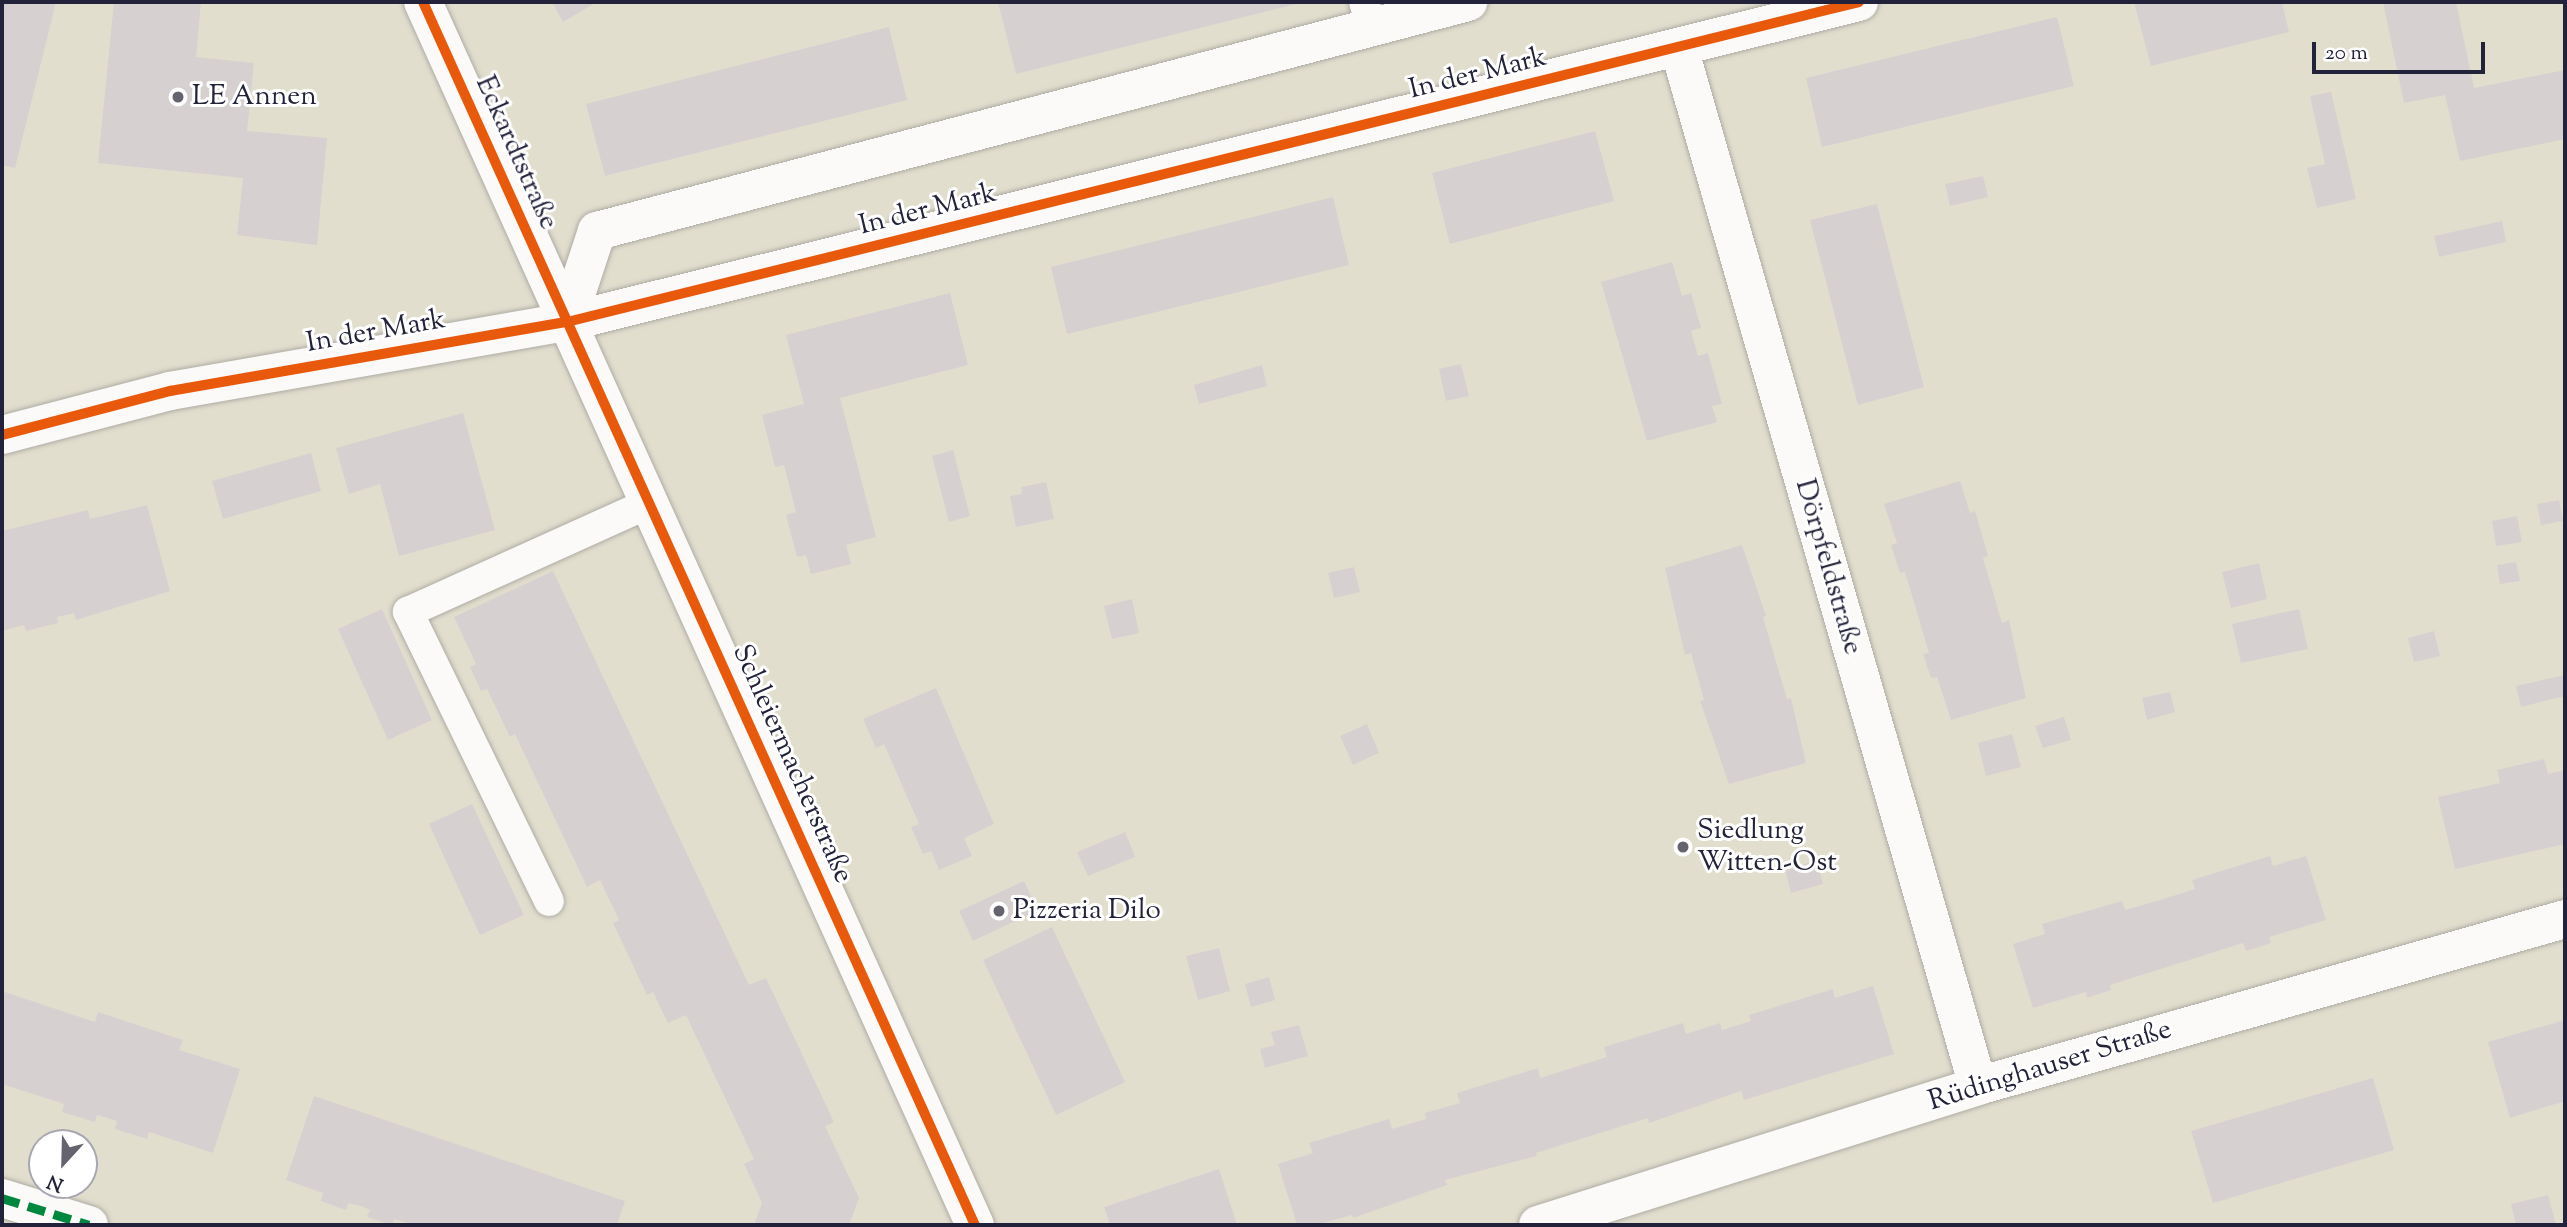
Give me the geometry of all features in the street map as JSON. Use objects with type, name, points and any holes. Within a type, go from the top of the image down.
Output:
[{"type":"street","name":"Eckardtstraße","points":[[423,2],[567,322]]},
{"type":"street","points":[[567,322],[597,230],[1368,15],[1468,2]]},
{"type":"street","name":"In der Mark","points":[[2,435],[170,391],[567,322],[1860,2]]},
{"type":"street","name":"Dörpfeldstraße","points":[[1679,48],[1978,1086]]},
{"type":"street","name":"Schleiermacherstraße","points":[[567,322],[975,1225]]},
{"type":"street","name":"Rüdinghauser Straße","points":[[1538,1225],[1978,1086],[2565,919]]},
{"type":"street","points":[[2,1198],[89,1225]]},
{"type":"lane","points":[[549,901],[408,612],[649,503]]},
{"type":"building","points":[[2,2],[56,2],[15,168],[2,165]]},
{"type":"building","points":[[114,2],[201,2],[196,57],[254,63],[247,131],[327,138],[317,245],[237,235],[243,178],[98,163]]},
{"type":"building","points":[[552,2],[597,2],[563,22]]},
{"type":"building","points":[[998,2],[1300,2],[1300,3],[1016,74]]},
{"type":"building","points":[[2134,2],[2282,2],[2289,32],[2151,66]]},
{"type":"building","points":[[2383,2],[2456,2],[2474,88],[2565,70],[2565,139],[2460,161],[2445,95],[2404,103]]},
{"type":"building","points":[[2057,17],[2074,86],[1822,147],[1806,78]]},
{"type":"building","points":[[889,27],[907,100],[605,176],[586,104]]},
{"type":"building","points":[[2331,92],[2356,199],[2317,208],[2307,168],[2325,164],[2310,96]]},
{"type":"building","points":[[1595,131],[1614,201],[1450,244],[1432,173]]},
{"type":"building","points":[[1983,176],[1988,197],[1950,206],[1945,184]]},
{"type":"building","points":[[1333,197],[1349,265],[1067,334],[1051,267]]},
{"type":"building","points":[[1877,204],[1924,387],[1858,405],[1810,220]]},
{"type":"building","points":[[2502,221],[2506,242],[2439,257],[2434,236]]},
{"type":"building","points":[[1672,262],[1682,296],[1691,293],[1701,328],[1691,331],[1698,356],[1708,353],[1722,404],[1712,406],[1717,422],[1647,441],[1601,282]]},
{"type":"building","points":[[950,293],[968,365],[840,398],[876,537],[846,545],[851,564],[811,574],[806,555],[797,557],[786,515],[796,512],[784,465],[775,467],[762,415],[804,404],[786,335]]},
{"type":"building","points":[[1461,364],[1469,396],[1446,401],[1439,369]]},
{"type":"building","points":[[1262,365],[1267,386],[1199,404],[1194,385]]},
{"type":"building","points":[[463,413],[495,530],[399,556],[380,484],[349,494],[336,448]]},
{"type":"building","points":[[953,450],[970,516],[949,522],[932,456]]},
{"type":"building","points":[[311,453],[321,491],[223,519],[212,481]]},
{"type":"building","points":[[1960,481],[1970,513],[1975,511],[1988,556],[1983,558],[2002,623],[2009,620],[2026,698],[1951,720],[1937,677],[1931,678],[1923,654],[1929,653],[1905,572],[1900,573],[1891,545],[1897,543],[1884,504]]},
{"type":"building","points":[[1046,482],[1054,519],[1016,527],[1010,496],[1022,494],[1021,487]]},
{"type":"building","points":[[2559,500],[2563,521],[2541,525],[2537,504]]},
{"type":"building","points":[[147,505],[170,591],[76,620],[74,613],[57,617],[58,623],[26,631],[24,625],[2,631],[2,531],[88,510],[90,519]]},
{"type":"building","points":[[2517,516],[2522,542],[2496,546],[2492,521]]},
{"type":"building","points":[[1742,545],[1766,616],[1763,617],[1787,699],[1791,698],[1806,763],[1729,784],[1700,701],[1704,700],[1691,653],[1685,655],[1665,568]]},
{"type":"building","points":[[2516,562],[2520,581],[2500,584],[2497,565]]},
{"type":"building","points":[[2259,563],[2267,599],[2231,608],[2222,572]]},
{"type":"building","points":[[1354,567],[1360,592],[1334,598],[1328,573]]},
{"type":"building","points":[[553,571],[749,985],[766,978],[834,1122],[825,1126],[859,1198],[849,1225],[754,1225],[762,1203],[744,1164],[754,1159],[686,1015],[668,1023],[653,992],[647,995],[613,923],[619,920],[600,880],[587,887],[515,734],[510,737],[487,689],[481,691],[470,667],[476,664],[454,617]]},
{"type":"building","points":[[1132,599],[1139,633],[1112,639],[1104,606]]},
{"type":"building","points":[[382,609],[432,720],[388,740],[338,629]]},
{"type":"building","points":[[2299,609],[2308,649],[2241,663],[2232,624]]},
{"type":"building","points":[[2434,631],[2440,656],[2414,662],[2408,638]]},
{"type":"building","points":[[2565,675],[2565,696],[2521,707],[2516,686]]},
{"type":"building","points":[[936,688],[994,824],[964,838],[972,856],[939,870],[931,851],[923,854],[911,827],[919,824],[884,744],[876,748],[863,719]]},
{"type":"building","points":[[2170,692],[2175,712],[2147,720],[2142,698]]},
{"type":"building","points":[[2064,717],[2071,740],[2043,748],[2035,726]]},
{"type":"building","points":[[1367,724],[1379,753],[1353,765],[1340,736]]},
{"type":"building","points":[[2012,734],[2021,767],[1986,776],[1978,743]]},
{"type":"building","points":[[2544,759],[2548,774],[2565,770],[2565,844],[2455,869],[2438,797],[2500,783],[2497,770]]},
{"type":"building","points":[[472,804],[524,915],[480,935],[429,824]]},
{"type":"building","points":[[1125,832],[1135,857],[1088,876],[1077,852]]},
{"type":"building","points":[[2270,856],[2273,866],[2306,856],[2326,920],[2269,937],[2271,943],[2246,951],[2243,943],[2110,985],[2111,990],[2087,998],[2086,992],[2033,1008],[2013,944],[2045,934],[2042,924],[2122,901],[2125,910],[2160,900],[2195,889],[2192,880]]},
{"type":"building","points":[[1817,861],[1823,884],[1791,893],[1785,869]]},
{"type":"building","name":"Pizzeria Dilo","points":[[1024,881],[1038,910],[973,941],[959,911]]},
{"type":"building","points":[[1052,927],[1125,1082],[1056,1115],[983,960]]},
{"type":"building","points":[[1219,948],[1230,991],[1198,1000],[1186,956]]},
{"type":"building","points":[[1269,977],[1275,1000],[1251,1007],[1245,984]]},
{"type":"building","points":[[1873,986],[1894,1054],[1744,1100],[1741,1091],[1649,1123],[1648,1118],[1536,1153],[1537,1156],[1445,1180],[1447,1185],[1353,1218],[1352,1215],[1315,1225],[1297,1225],[1278,1164],[1313,1153],[1309,1143],[1389,1119],[1392,1129],[1426,1119],[1425,1113],[1460,1103],[1457,1093],[1538,1068],[1540,1078],[1607,1057],[1604,1047],[1683,1023],[1686,1034],[1720,1023],[1722,1030],[1751,1021],[1749,1015],[1833,989],[1835,998]]},
{"type":"building","points":[[2,991],[95,1022],[98,1012],[183,1040],[179,1050],[240,1069],[213,1153],[149,1132],[147,1139],[115,1129],[117,1121],[97,1115],[95,1122],[62,1112],[64,1104],[2,1084]]},
{"type":"building","points":[[2565,1020],[2565,1101],[2510,1118],[2488,1042]]},
{"type":"building","points":[[1299,1025],[1308,1056],[1265,1068],[1260,1049],[1275,1045],[1271,1032]]},
{"type":"building","points":[[2373,1078],[2394,1150],[2213,1203],[2191,1131]]},
{"type":"building","points":[[314,1096],[625,1201],[617,1225],[414,1225],[394,1219],[392,1225],[367,1217],[370,1210],[361,1206],[349,1203],[346,1210],[321,1201],[323,1193],[286,1180]]},
{"type":"building","points":[[1219,1169],[1237,1225],[1110,1225],[1104,1207]]},
{"type":"building","points":[[2548,1195],[2556,1225],[2516,1225],[2511,1204]]},
{"type":"marked path","points":[[2,1198],[89,1225]]},
{"type":"cycle path","points":[[423,2],[975,1225]]},
{"type":"cycle path","points":[[2,435],[170,391],[567,322],[1859,2]]},
{"type":"place","name":"LE Annen","points":[[178,97]]},
{"type":"place","name":"Siedlung Witten-Ost","points":[[1683,847]]},
{"type":"place","name":"Pizzeria Dilo","points":[[999,911]]}]
